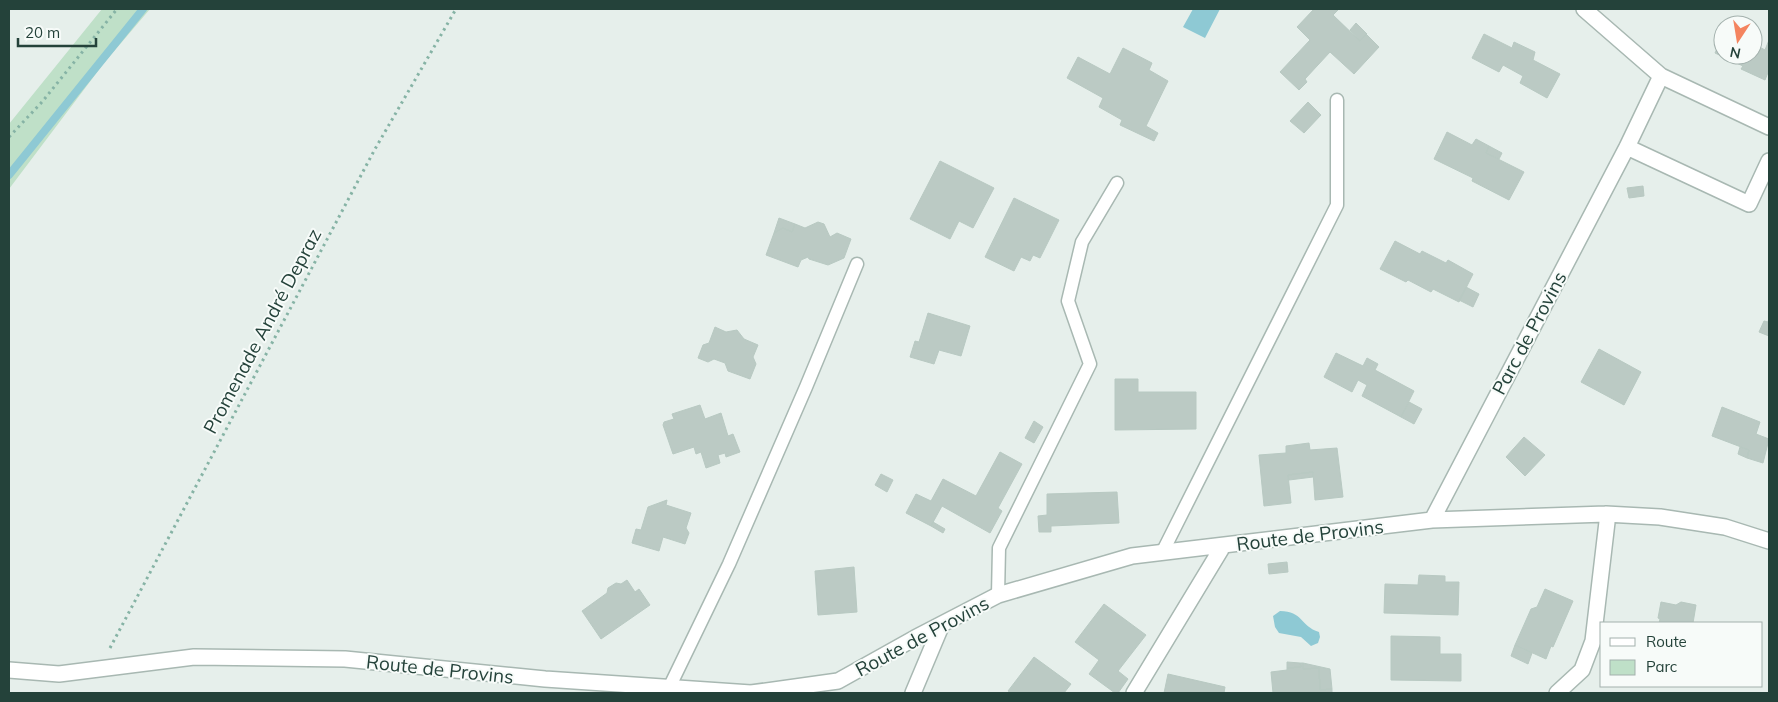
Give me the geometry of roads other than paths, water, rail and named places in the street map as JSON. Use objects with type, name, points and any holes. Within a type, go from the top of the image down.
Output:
[{"type":"street","points":[[1584,9],[1662,76],[1769,127]]},
{"type":"street","name":"Parc de Provins","points":[[1432,520],[1627,147],[1662,76]]},
{"type":"street","points":[[1627,147],[1750,204],[1769,161]]},
{"type":"street","points":[[1557,693],[1582,670],[1593,641],[1607,522],[1606,514]]},
{"type":"street","name":"Route de Provins","points":[[9,670],[59,674],[194,657],[345,659],[545,680],[752,693],[838,681],[998,595],[1132,556],[1432,520],[1606,514],[1660,517],[1725,527],[1769,541]]},
{"type":"street","points":[[1134,693],[1223,546]]},
{"type":"street","points":[[913,693],[942,624]]},
{"type":"lane","points":[[1162,553],[1338,205],[1337,100]]},
{"type":"lane","points":[[998,595],[1000,548],[1090,364],[1068,301],[1082,242],[1117,183]]},
{"type":"lane","points":[[669,688],[729,564],[857,264]]},
{"type":"water","points":[[1193,9],[1220,9],[1205,38],[1183,27]]},
{"type":"water","points":[[1280,611],[1293,613],[1308,626],[1319,632],[1318,643],[1311,646],[1301,637],[1279,633],[1275,627],[1273,616]]},
{"type":"waterway","points":[[9,175],[143,9]]}]
